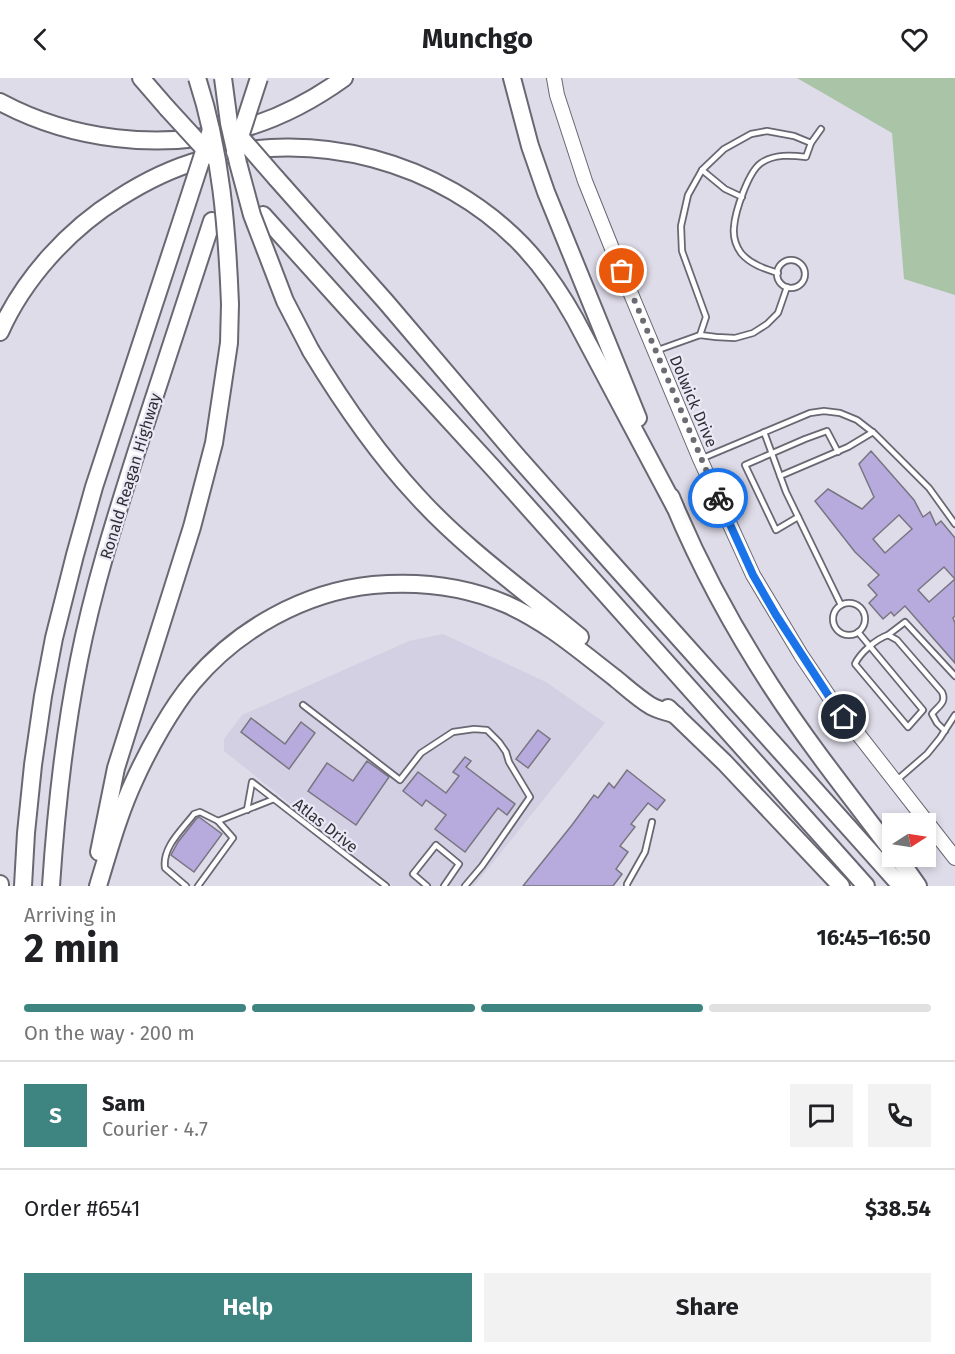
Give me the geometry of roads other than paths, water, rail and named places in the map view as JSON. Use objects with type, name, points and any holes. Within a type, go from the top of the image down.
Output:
[{"type":"highway","points":[[141,78],[866,886]]},
{"type":"highway","points":[[188,78],[386,302],[586,535],[901,886]]},
{"type":"highway","points":[[96,886],[100,843],[116,768],[192,527],[214,443],[229,343],[228,254],[223,194],[209,121],[197,78]]},
{"type":"highway","points":[[223,78],[237,164],[252,215],[285,301],[330,383],[376,448],[424,503],[460,538],[676,715],[725,763],[841,886]]},
{"type":"highway","name":"Ronald Reagan Highway","points":[[23,886],[33,765],[43,696],[54,638],[75,555],[94,487],[228,78]]},
{"type":"highway","name":"Ronald Reagan Highway","points":[[51,886],[57,807],[67,727],[93,595],[119,506],[259,78]]},
{"type":"highway","points":[[0,102],[49,123],[87,134],[156,140],[198,138],[238,130],[294,109],[345,78]]},
{"type":"highway","points":[[512,78],[530,146],[546,192],[675,507]]},
{"type":"highway","points":[[0,332],[40,267],[81,226],[130,191],[199,160],[257,149],[321,149],[381,160],[432,180],[471,203],[497,222],[522,245],[560,293],[675,507],[744,644],[800,728],[882,838]]},
{"type":"highway","points":[[96,886],[135,779],[150,748],[193,682],[216,657],[263,622],[292,607],[335,592],[360,586],[414,583],[473,592],[504,603],[558,633],[651,706],[676,715]]},
{"type":"highway","points":[[905,867],[918,886]]},
{"type":"main road","name":"Dolwick Drive","points":[[554,78],[557,95],[585,181],[700,459],[748,566],[776,615],[830,698],[955,858]]},
{"type":"lane","points":[[778,273],[755,265],[741,254],[735,240],[734,225],[742,197],[752,174],[760,163],[789,155],[806,158],[811,143],[821,129]]},
{"type":"lane","points":[[700,335],[706,317],[682,251],[681,226],[688,195],[702,170],[724,149],[751,134],[767,131],[794,136],[811,143]]},
{"type":"lane","points":[[702,170],[724,189],[742,197]]},
{"type":"lane","points":[[793,260],[801,264],[805,273],[803,281],[796,287],[788,287],[780,282],[778,273],[784,262],[793,260]]},
{"type":"lane","points":[[655,351],[700,335],[735,338],[753,333],[767,324],[778,312],[788,287]]},
{"type":"lane","points":[[700,459],[810,413],[824,411],[840,413],[857,420],[873,432],[929,488],[955,524]]},
{"type":"lane","points":[[798,517],[776,530],[745,465],[827,431],[838,452]]},
{"type":"lane","points":[[764,432],[798,517],[841,605]]},
{"type":"lane","points":[[780,476],[838,452],[873,432]]},
{"type":"lane","points":[[850,603],[863,612],[863,626],[858,632],[845,635],[836,629],[833,619],[841,605],[850,603]]},
{"type":"lane","points":[[923,710],[909,727],[857,668],[856,660],[884,636],[905,622],[955,675]]},
{"type":"lane","points":[[858,632],[923,710],[932,714],[945,731]]},
{"type":"lane","points":[[888,635],[897,640],[942,692],[944,702],[932,714]]},
{"type":"lane","points":[[303,705],[400,780],[421,753],[453,732],[487,730],[499,742],[530,797],[482,866],[465,886]]},
{"type":"lane","points":[[895,782],[927,754],[955,715]]},
{"type":"lane","name":"Atlas Drive","points":[[247,810],[252,782],[386,886]]},
{"type":"lane","points":[[218,821],[274,799]]},
{"type":"lane","points":[[186,886],[165,868],[164,861],[166,851],[194,814],[200,812],[218,821],[233,838],[198,886]]},
{"type":"lane","points":[[627,886],[645,852],[652,822]]},
{"type":"lane","points":[[427,886],[413,874],[436,845],[459,864],[444,886]]}]
